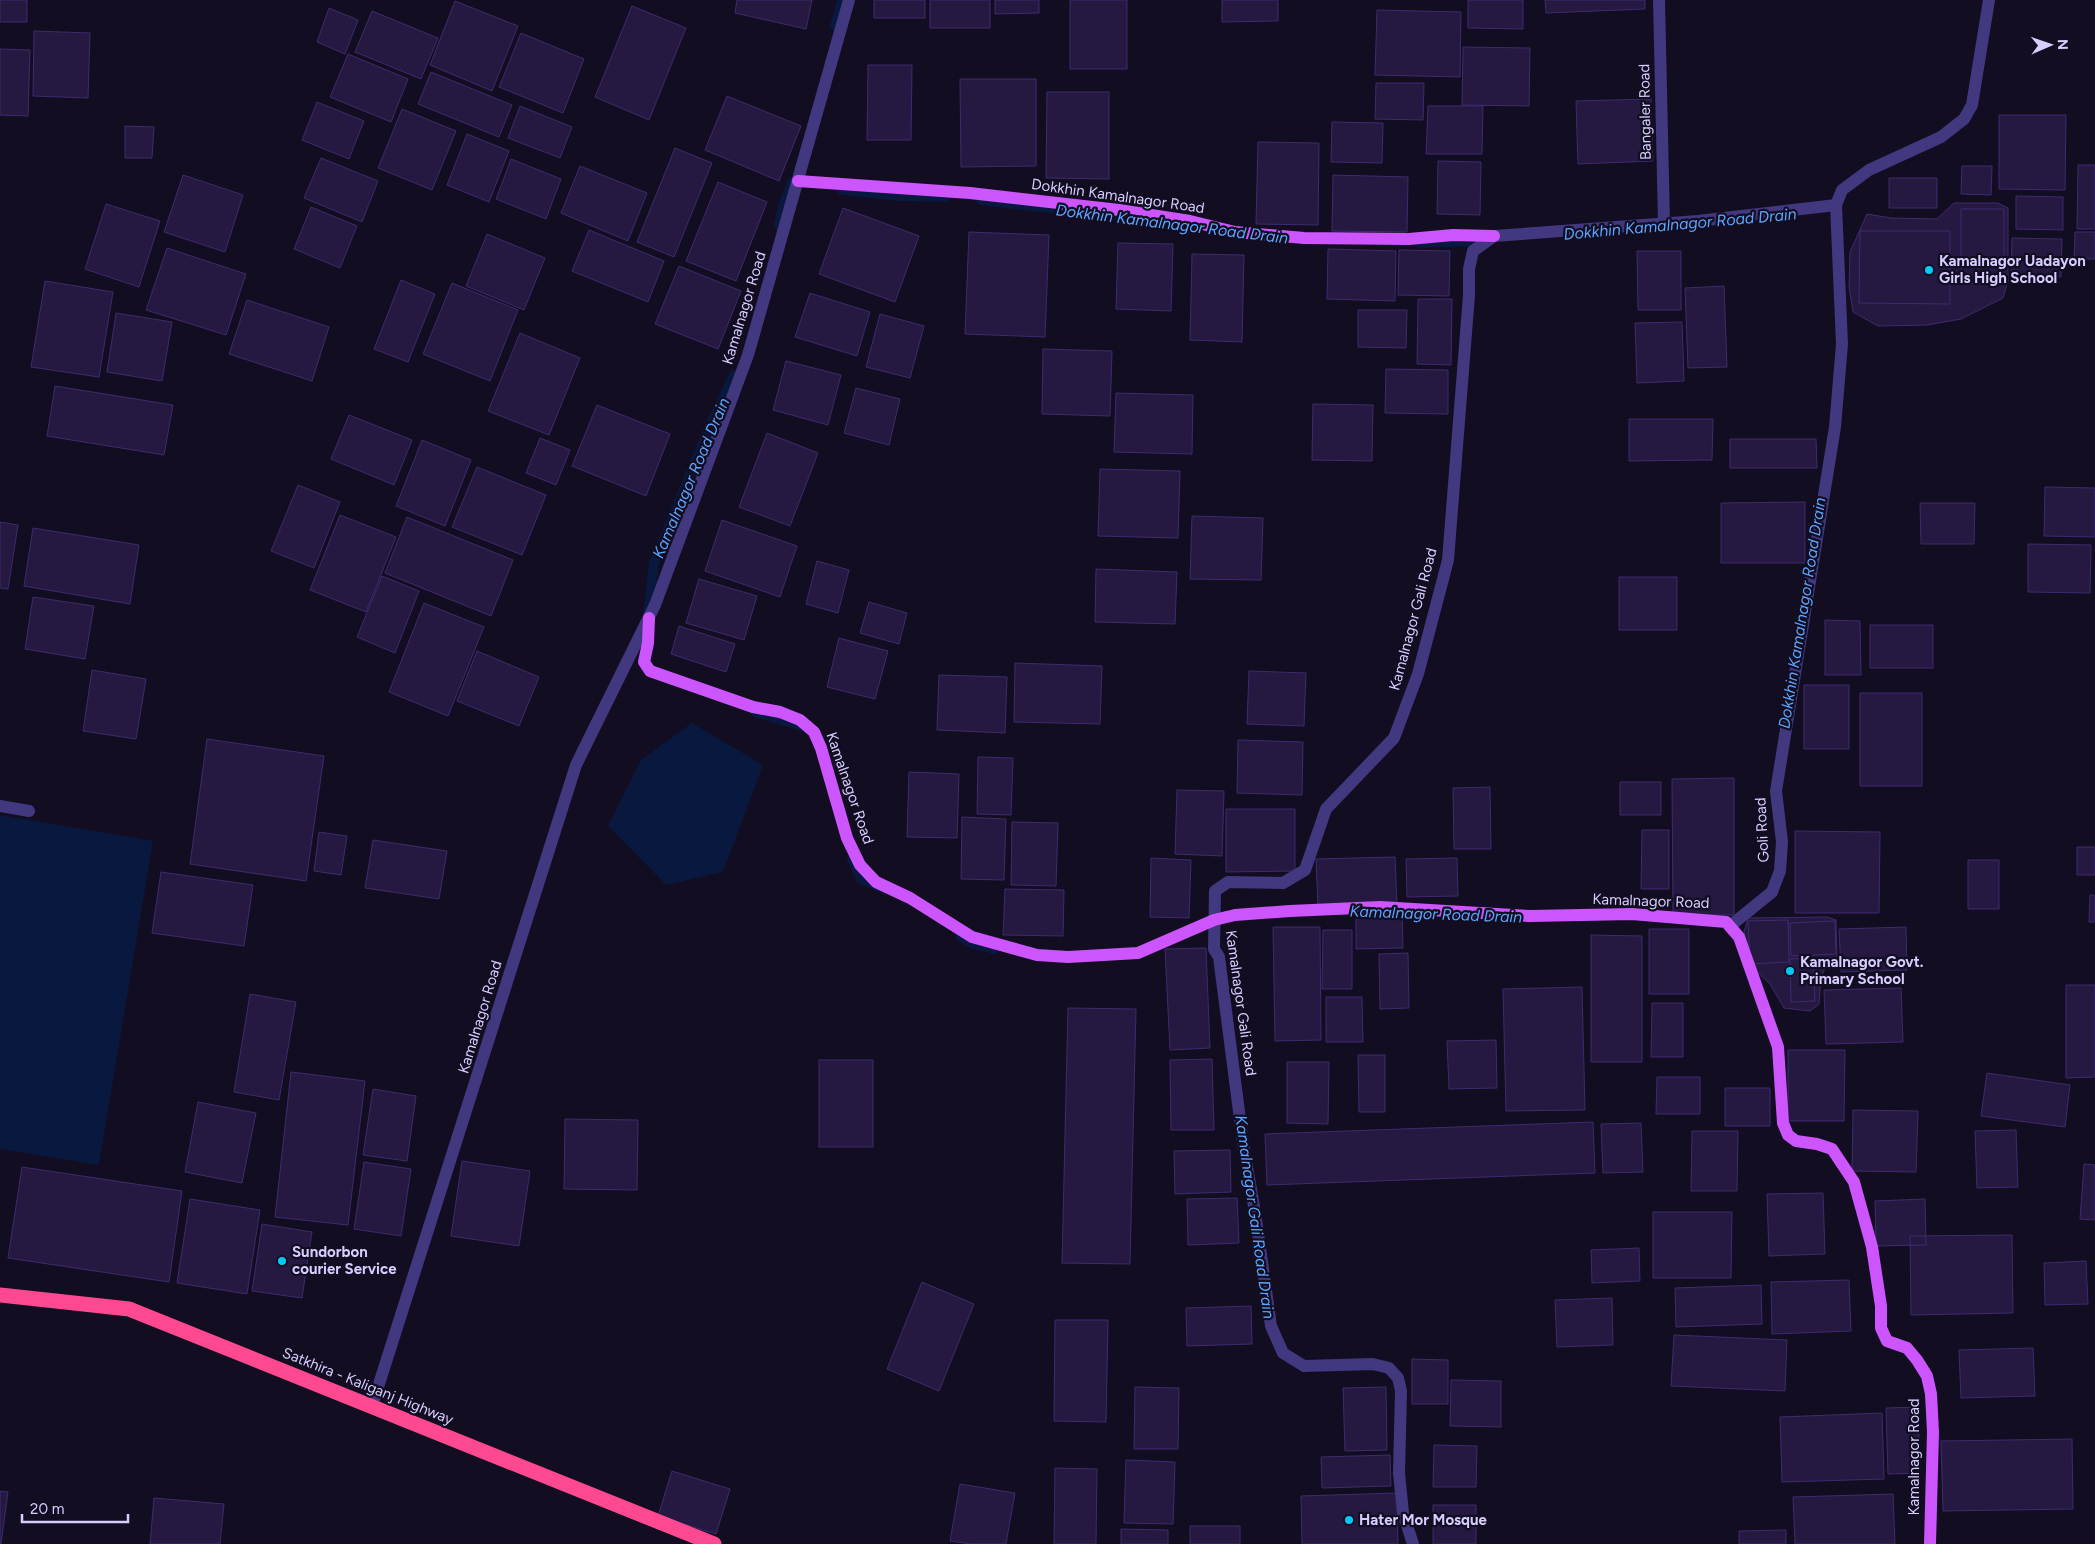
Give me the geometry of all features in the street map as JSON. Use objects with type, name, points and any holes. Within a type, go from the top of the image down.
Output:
[{"type":"highway","name":"Satkhira - Kaliganj Highway","points":[[0,1295],[129,1309],[714,1544]]},
{"type":"main road","name":"Dokkhin Kamalnagor Road","points":[[798,181],[970,192],[1119,210],[1190,221],[1235,232],[1294,237],[1409,240],[1453,235],[1494,236]]},
{"type":"main road","name":"Kamalnagor Road","points":[[649,618],[648,643],[644,662],[650,671],[746,704],[780,712],[800,720],[814,732],[821,748],[847,838],[860,865],[876,882],[910,898],[972,937],[1037,955],[1104,956],[1138,953],[1214,920],[1256,913],[1380,907],[1530,916],[1632,914],[1726,922],[1739,937],[1778,1047],[1785,1129],[1788,1135],[1796,1141],[1832,1148],[1854,1182],[1872,1246],[1881,1306],[1881,1328],[1887,1341],[1907,1348],[1927,1376],[1931,1394],[1933,1432],[1930,1544]]},
{"type":"street","name":"Kamalnagor Road","points":[[372,1406],[435,1214],[576,765],[649,618],[748,355],[849,0]]},
{"type":"street","name":"Bangaler Road","points":[[1659,0],[1664,223]]},
{"type":"street","points":[[1494,236],[1698,221],[1836,205],[1842,190],[1869,170],[1941,137],[1964,119],[1972,105],[1989,0]]},
{"type":"street","name":"Goli Road","points":[[1730,926],[1772,892],[1780,871],[1782,842],[1776,791],[1835,427],[1842,344],[1836,205]]},
{"type":"street","name":"Kamalnagor Gali Road","points":[[1413,1544],[1403,1513],[1399,1473],[1401,1391],[1398,1378],[1389,1368],[1373,1364],[1304,1366],[1283,1353],[1271,1326],[1256,1212],[1244,1150],[1219,957],[1214,949],[1215,891],[1228,882],[1283,883],[1305,870],[1326,809],[1394,738],[1418,674],[1448,560],[1469,295],[1468,269],[1473,251],[1494,236]]},
{"type":"street","points":[[0,806],[29,811]]},
{"type":"water","points":[[692,723],[763,765],[723,872],[666,885],[608,826],[641,760]]},
{"type":"water","points":[[0,815],[153,841],[99,1165],[0,1149]]},
{"type":"building","points":[[0,0],[27,0],[27,22],[0,22]]},
{"type":"building","points":[[737,0],[812,0],[806,29],[735,13]]},
{"type":"building","points":[[874,0],[925,0],[925,18],[874,18]]},
{"type":"building","points":[[930,0],[990,0],[990,28],[930,28]]},
{"type":"building","points":[[995,0],[1039,0],[1039,13],[995,14]]},
{"type":"building","points":[[1070,0],[1127,0],[1127,69],[1070,69]]},
{"type":"building","points":[[1222,0],[1278,0],[1278,21],[1222,22]]},
{"type":"building","points":[[1468,0],[1523,0],[1523,29],[1468,28]]},
{"type":"building","points":[[1545,0],[1645,0],[1645,9],[1546,13]]},
{"type":"building","points":[[455,1],[518,26],[492,91],[430,65]]},
{"type":"building","points":[[632,6],[686,28],[649,120],[595,97]]},
{"type":"building","points":[[329,8],[358,20],[345,54],[317,42]]},
{"type":"building","points":[[1377,10],[1461,12],[1460,77],[1375,75]]},
{"type":"building","points":[[372,11],[438,38],[421,79],[355,52]]},
{"type":"building","points":[[34,31],[90,33],[88,98],[33,96]]},
{"type":"building","points":[[521,33],[584,59],[563,113],[499,87]]},
{"type":"building","points":[[1463,47],[1530,48],[1529,106],[1462,105]]},
{"type":"building","points":[[0,49],[30,50],[28,116],[0,115]]},
{"type":"building","points":[[348,54],[408,79],[391,122],[330,97]]},
{"type":"building","points":[[868,65],[912,65],[911,140],[867,140]]},
{"type":"building","points":[[431,72],[512,105],[499,137],[418,104]]},
{"type":"building","points":[[960,79],[1036,79],[1036,166],[961,167]]},
{"type":"building","points":[[1376,83],[1424,83],[1423,120],[1375,119]]},
{"type":"building","points":[[1047,92],[1109,92],[1109,179],[1046,178]]},
{"type":"building","points":[[727,96],[801,126],[779,181],[705,150]]},
{"type":"building","points":[[1651,99],[1653,161],[1578,164],[1576,101]]},
{"type":"building","points":[[317,102],[364,121],[349,159],[302,140]]},
{"type":"building","points":[[520,106],[572,127],[560,158],[508,138]]},
{"type":"building","points":[[1428,106],[1483,106],[1482,154],[1426,154]]},
{"type":"building","points":[[402,109],[456,131],[432,190],[378,168]]},
{"type":"building","points":[[1999,115],[2066,115],[2065,190],[1999,189]]},
{"type":"building","points":[[1332,122],[1383,123],[1382,163],[1331,162]]},
{"type":"building","points":[[125,126],[154,127],[152,158],[125,158]]},
{"type":"building","points":[[467,134],[509,151],[489,202],[447,185]]},
{"type":"building","points":[[1258,142],[1319,143],[1318,225],[1256,224]]},
{"type":"building","points":[[675,148],[712,163],[674,257],[637,242]]},
{"type":"building","points":[[321,158],[378,181],[362,222],[304,198]]},
{"type":"building","points":[[511,159],[561,179],[546,219],[496,199]]},
{"type":"building","points":[[1438,161],[1481,162],[1480,215],[1437,214]]},
{"type":"building","points":[[2078,165],[2095,165],[2095,229],[2077,229]]},
{"type":"building","points":[[580,166],[647,193],[628,241],[561,213]]},
{"type":"building","points":[[1962,166],[1992,166],[1991,195],[1961,194]]},
{"type":"building","points":[[183,175],[243,195],[225,252],[164,232]]},
{"type":"building","points":[[1333,175],[1408,177],[1407,232],[1332,231]]},
{"type":"building","points":[[1889,178],[1937,178],[1937,208],[1889,208]]},
{"type":"building","points":[[718,182],[767,202],[736,281],[686,261]]},
{"type":"building","points":[[2016,196],[2063,197],[2063,230],[2016,229]]},
{"type":"building","name":"Kamalnagor Uadayon Girls High School","points":[[1954,203],[1998,203],[2008,208],[2008,281],[2003,298],[1961,319],[1927,325],[1878,326],[1853,312],[1849,287],[1850,252],[1867,214],[1891,218],[1937,219]]},
{"type":"building","points":[[106,204],[160,221],[139,287],[85,269]]},
{"type":"building","points":[[311,207],[357,226],[340,268],[294,249]]},
{"type":"building","points":[[843,208],[919,236],[895,302],[819,274]]},
{"type":"building","points":[[1961,209],[2004,209],[2004,284],[1961,283]]},
{"type":"building","points":[[589,230],[664,261],[648,302],[572,271]]},
{"type":"building","points":[[1860,231],[1950,231],[1950,304],[1859,303]]},
{"type":"building","points":[[969,232],[1049,235],[1045,337],[965,334]]},
{"type":"building","points":[[2075,232],[2095,232],[2095,259],[2074,259]]},
{"type":"building","points":[[487,234],[545,258],[524,310],[466,286]]},
{"type":"building","points":[[2012,238],[2062,239],[2061,277],[2011,276]]},
{"type":"building","points":[[1118,243],[1173,244],[1171,311],[1116,309]]},
{"type":"building","points":[[167,248],[246,274],[226,335],[146,310]]},
{"type":"building","points":[[1328,249],[1396,251],[1395,301],[1327,299]]},
{"type":"building","points":[[1399,250],[1450,251],[1449,296],[1398,295]]},
{"type":"building","points":[[1637,251],[1681,251],[1681,310],[1638,310]]},
{"type":"building","points":[[1192,254],[1244,255],[1242,342],[1190,340]]},
{"type":"building","points":[[679,266],[741,291],[718,349],[655,324]]},
{"type":"building","points":[[401,280],[435,294],[408,362],[374,349]]},
{"type":"building","points":[[45,281],[113,292],[99,377],[31,367]]},
{"type":"building","points":[[452,283],[518,310],[490,381],[423,354]]},
{"type":"building","points":[[1724,286],[1727,367],[1688,368],[1685,288]]},
{"type":"building","points":[[810,293],[870,312],[857,356],[795,337]]},
{"type":"building","points":[[1418,299],[1452,299],[1451,365],[1417,364]]},
{"type":"building","points":[[247,300],[329,327],[312,381],[229,354]]},
{"type":"building","points":[[1358,310],[1407,310],[1406,348],[1358,347]]},
{"type":"building","points":[[116,313],[172,322],[162,381],[107,372]]},
{"type":"building","points":[[880,314],[924,326],[910,378],[866,367]]},
{"type":"building","points":[[1682,322],[1684,381],[1637,383],[1635,323]]},
{"type":"building","points":[[520,333],[580,358],[549,435],[488,411]]},
{"type":"building","points":[[1043,349],[1112,351],[1110,416],[1042,414]]},
{"type":"building","points":[[786,361],[841,375],[828,425],[773,410]]},
{"type":"building","points":[[1386,369],[1448,370],[1448,414],[1385,413]]},
{"type":"building","points":[[55,386],[173,405],[164,455],[47,436]]},
{"type":"building","points":[[856,388],[900,399],[889,445],[844,433]]},
{"type":"building","points":[[1116,393],[1193,395],[1192,454],[1114,452]]},
{"type":"building","points":[[1313,404],[1373,405],[1372,461],[1312,460]]},
{"type":"building","points":[[597,405],[670,434],[646,496],[572,466]]},
{"type":"building","points":[[349,415],[412,440],[394,485],[331,459]]},
{"type":"building","points":[[1629,419],[1713,419],[1712,460],[1629,461]]},
{"type":"building","points":[[767,433],[818,453],[790,526],[739,507]]},
{"type":"building","points":[[540,438],[570,450],[556,485],[526,473]]},
{"type":"building","points":[[1730,439],[1816,439],[1817,468],[1730,468]]},
{"type":"building","points":[[422,440],[471,460],[445,526],[396,506]]},
{"type":"building","points":[[477,467],[546,495],[522,555],[452,527]]},
{"type":"building","points":[[1100,469],[1180,471],[1178,538],[1098,536]]},
{"type":"building","points":[[298,485],[340,502],[314,568],[271,551]]},
{"type":"building","points":[[2045,487],[2095,488],[2095,537],[2044,536]]},
{"type":"building","points":[[1805,502],[1805,563],[1721,563],[1721,503]]},
{"type":"building","points":[[1920,503],[1975,503],[1974,544],[1921,544]]},
{"type":"building","points":[[340,515],[396,537],[366,612],[310,590]]},
{"type":"building","points":[[1192,516],[1263,518],[1261,580],[1190,579]]},
{"type":"building","points":[[407,517],[513,560],[491,616],[385,573]]},
{"type":"building","points":[[722,520],[797,546],[780,597],[705,571]]},
{"type":"building","points":[[0,522],[18,525],[8,589],[0,588]]},
{"type":"building","points":[[33,528],[139,545],[130,604],[24,586]]},
{"type":"building","points":[[2028,544],[2091,545],[2090,593],[2028,592]]},
{"type":"building","points":[[817,561],[849,570],[838,613],[806,604]]},
{"type":"building","points":[[1096,569],[1177,572],[1175,624],[1095,622]]},
{"type":"building","points":[[382,576],[419,591],[395,653],[357,637]]},
{"type":"building","points":[[1619,577],[1677,577],[1677,630],[1619,630]]},
{"type":"building","points":[[699,579],[757,596],[744,640],[686,623]]},
{"type":"building","points":[[33,597],[94,606],[85,659],[25,649]]},
{"type":"building","points":[[869,602],[907,613],[899,644],[860,633]]},
{"type":"building","points":[[424,603],[484,627],[448,716],[389,692]]},
{"type":"building","points":[[1825,620],[1860,621],[1861,675],[1825,675]]},
{"type":"building","points":[[1870,625],[1933,625],[1933,668],[1870,668]]},
{"type":"building","points":[[679,626],[735,644],[726,672],[671,654]]},
{"type":"building","points":[[839,638],[888,651],[875,699],[827,687]]},
{"type":"building","points":[[477,651],[539,677],[519,726],[457,701]]},
{"type":"building","points":[[1015,663],[1102,666],[1100,724],[1014,722]]},
{"type":"building","points":[[92,670],[146,679],[136,739],[83,731]]},
{"type":"building","points":[[1249,671],[1306,673],[1304,726],[1247,724]]},
{"type":"building","points":[[939,675],[1007,677],[1005,733],[937,730]]},
{"type":"building","points":[[1804,685],[1849,685],[1849,749],[1804,749]]},
{"type":"building","points":[[1860,693],[1922,693],[1922,786],[1860,786]]},
{"type":"building","points":[[207,739],[324,756],[306,881],[190,864]]},
{"type":"building","points":[[1238,740],[1303,742],[1302,795],[1237,793]]},
{"type":"building","points":[[978,757],[1013,758],[1011,815],[977,814]]},
{"type":"building","points":[[909,772],[959,774],[957,838],[907,837]]},
{"type":"building","points":[[1734,778],[1734,915],[1673,915],[1672,779]]},
{"type":"building","points":[[1620,782],[1661,782],[1661,815],[1620,815]]},
{"type":"building","points":[[1490,787],[1491,849],[1454,849],[1453,788]]},
{"type":"building","points":[[1177,790],[1224,791],[1222,856],[1175,854]]},
{"type":"building","points":[[1226,809],[1295,809],[1295,871],[1226,872]]},
{"type":"building","points":[[962,817],[1006,819],[1004,880],[961,879]]},
{"type":"building","points":[[1012,822],[1058,823],[1056,886],[1011,885]]},
{"type":"building","points":[[1642,830],[1669,830],[1669,889],[1641,889]]},
{"type":"building","points":[[1795,831],[1880,832],[1879,913],[1795,913]]},
{"type":"building","points":[[319,832],[347,836],[341,875],[314,871]]},
{"type":"building","points":[[373,840],[447,851],[439,899],[365,888]]},
{"type":"building","points":[[2077,847],[2095,847],[2095,875],[2077,875]]},
{"type":"building","points":[[1395,857],[1397,904],[1318,906],[1316,859]]},
{"type":"building","points":[[1151,858],[1191,860],[1189,918],[1150,917]]},
{"type":"building","points":[[1457,858],[1458,896],[1407,897],[1406,859]]},
{"type":"building","points":[[1968,860],[1999,860],[1999,909],[1968,909]]},
{"type":"building","points":[[161,872],[253,885],[244,946],[152,933]]},
{"type":"building","points":[[1005,889],[1064,890],[1063,936],[1003,935]]},
{"type":"building","points":[[2090,895],[2095,895],[2095,922],[2089,922]]},
{"type":"building","points":[[1402,911],[1403,948],[1356,949],[1356,912]]},
{"type":"building","name":"Kamalnagor Govt. Primary School","points":[[1827,917],[1836,920],[1837,958],[1827,962],[1821,979],[1819,1004],[1810,1011],[1784,1008],[1770,984],[1749,964],[1744,932],[1748,918]]},
{"type":"building","points":[[1788,920],[1789,962],[1750,964],[1748,921]]},
{"type":"building","points":[[1835,921],[1836,954],[1791,956],[1790,923]]},
{"type":"building","points":[[1273,927],[1320,927],[1321,1040],[1275,1041]]},
{"type":"building","points":[[1906,927],[1907,970],[1841,972],[1839,929]]},
{"type":"building","points":[[1649,929],[1689,929],[1689,994],[1649,994]]},
{"type":"building","points":[[1323,930],[1352,930],[1352,989],[1322,989]]},
{"type":"building","points":[[1591,935],[1642,936],[1642,1062],[1591,1062]]},
{"type":"building","points":[[1206,948],[1210,1048],[1170,1050],[1165,949]]},
{"type":"building","points":[[1408,953],[1409,1008],[1380,1009],[1379,954]]},
{"type":"building","points":[[1813,958],[1815,1001],[1791,1002],[1790,959]]},
{"type":"building","points":[[2066,985],[2095,985],[2095,1077],[2066,1078]]},
{"type":"building","points":[[1582,987],[1585,1110],[1506,1111],[1503,989]]},
{"type":"building","points":[[1901,988],[1903,1042],[1826,1044],[1824,990]]},
{"type":"building","points":[[250,994],[296,1002],[279,1100],[234,1092]]},
{"type":"building","points":[[1326,997],[1362,997],[1363,1042],[1326,1042]]},
{"type":"building","points":[[1652,1003],[1683,1003],[1683,1057],[1651,1057]]},
{"type":"building","points":[[1068,1008],[1136,1009],[1130,1264],[1062,1263]]},
{"type":"building","points":[[1496,1040],[1497,1088],[1449,1089],[1447,1041]]},
{"type":"building","points":[[1788,1050],[1845,1050],[1844,1121],[1788,1121]]},
{"type":"building","points":[[1358,1055],[1385,1055],[1385,1112],[1359,1112]]},
{"type":"building","points":[[1212,1059],[1214,1130],[1171,1130],[1170,1060]]},
{"type":"building","points":[[819,1060],[873,1060],[873,1147],[819,1147]]},
{"type":"building","points":[[1287,1062],[1329,1062],[1328,1124],[1287,1123]]},
{"type":"building","points":[[291,1072],[365,1081],[348,1225],[275,1217]]},
{"type":"building","points":[[1987,1073],[2070,1085],[2065,1127],[1981,1116]]},
{"type":"building","points":[[1657,1077],[1700,1077],[1700,1114],[1656,1114]]},
{"type":"building","points":[[1725,1088],[1770,1088],[1770,1126],[1725,1126]]},
{"type":"building","points":[[373,1089],[416,1096],[407,1161],[363,1155]]},
{"type":"building","points":[[198,1102],[256,1113],[242,1183],[185,1172]]},
{"type":"building","points":[[1853,1110],[1918,1111],[1916,1172],[1852,1171]]},
{"type":"building","points":[[565,1119],[638,1120],[637,1190],[564,1189]]},
{"type":"building","points":[[1593,1122],[1595,1173],[1267,1185],[1265,1134]]},
{"type":"building","points":[[1641,1123],[1643,1172],[1603,1173],[1601,1124]]},
{"type":"building","points":[[2016,1130],[2018,1187],[1977,1188],[1975,1131]]},
{"type":"building","points":[[1692,1131],[1738,1131],[1737,1191],[1691,1191]]},
{"type":"building","points":[[1230,1150],[1231,1192],[1175,1194],[1174,1151]]},
{"type":"building","points":[[462,1161],[530,1171],[519,1246],[451,1236]]},
{"type":"building","points":[[364,1162],[411,1169],[401,1236],[354,1229]]},
{"type":"building","points":[[2084,1164],[2095,1165],[2095,1220],[2080,1219]]},
{"type":"building","points":[[22,1167],[182,1191],[169,1282],[8,1258]]},
{"type":"building","points":[[1823,1193],[1825,1254],[1769,1256],[1767,1194]]},
{"type":"building","points":[[1237,1198],[1239,1243],[1188,1245],[1187,1199]]},
{"type":"building","points":[[190,1199],[260,1210],[247,1294],[177,1283]]},
{"type":"building","points":[[1925,1199],[1926,1245],[1876,1246],[1875,1201]]},
{"type":"building","points":[[1653,1212],[1732,1212],[1731,1278],[1653,1278]]},
{"type":"building","name":"Sundorbon courier Service","points":[[262,1224],[312,1232],[302,1298],[252,1291]]},
{"type":"building","points":[[2012,1235],[2013,1313],[1911,1315],[1910,1236]]},
{"type":"building","points":[[1639,1248],[1640,1281],[1592,1283],[1591,1250]]},
{"type":"building","points":[[2086,1261],[2088,1304],[2045,1305],[2044,1263]]},
{"type":"building","points":[[1849,1280],[1851,1331],[1772,1334],[1771,1282]]},
{"type":"building","points":[[922,1282],[974,1304],[939,1391],[887,1369]]},
{"type":"building","points":[[1761,1285],[1762,1324],[1676,1327],[1675,1288]]},
{"type":"building","points":[[1612,1298],[1613,1345],[1557,1347],[1555,1300]]},
{"type":"building","points":[[1251,1306],[1252,1344],[1187,1346],[1186,1308]]},
{"type":"building","points":[[1055,1320],[1108,1320],[1106,1422],[1054,1421]]},
{"type":"building","points":[[1674,1335],[1787,1340],[1785,1391],[1671,1386]]},
{"type":"building","points":[[2033,1348],[2035,1396],[1961,1398],[1959,1350]]},
{"type":"building","points":[[1412,1359],[1448,1360],[1448,1404],[1412,1404]]},
{"type":"building","points":[[1451,1380],[1501,1381],[1501,1427],[1450,1426]]},
{"type":"building","points":[[1135,1387],[1179,1388],[1178,1449],[1134,1449]]},
{"type":"building","points":[[1386,1387],[1387,1450],[1345,1451],[1343,1388]]},
{"type":"building","points":[[1918,1407],[1920,1473],[1888,1474],[1886,1408]]},
{"type":"building","points":[[1882,1413],[1884,1479],[1782,1482],[1780,1417]]},
{"type":"building","points":[[2072,1439],[2073,1509],[1943,1511],[1941,1441]]},
{"type":"building","points":[[1434,1445],[1477,1446],[1476,1487],[1433,1487]]},
{"type":"building","points":[[1390,1455],[1391,1486],[1322,1488],[1321,1457]]},
{"type":"building","points":[[1126,1460],[1175,1462],[1173,1524],[1124,1523]]},
{"type":"building","points":[[1055,1468],[1097,1469],[1096,1544],[1054,1544]]},
{"type":"building","points":[[672,1471],[730,1489],[716,1534],[658,1516]]},
{"type":"building","points":[[960,1484],[1015,1493],[1006,1544],[971,1544],[950,1541]]},
{"type":"building","points":[[0,1491],[8,1492],[1,1544],[0,1544]]},
{"type":"building","name":"Hater Mor Mosque","points":[[1397,1493],[1398,1544],[1302,1544],[1301,1496]]},
{"type":"building","points":[[1893,1494],[1895,1544],[1795,1544],[1793,1497]]},
{"type":"building","points":[[154,1498],[224,1504],[220,1544],[150,1544]]},
{"type":"building","points":[[1433,1505],[1476,1505],[1476,1544],[1433,1544]]},
{"type":"building","points":[[1190,1526],[1240,1526],[1240,1544],[1190,1544]]},
{"type":"building","points":[[1121,1529],[1168,1530],[1168,1544],[1121,1544]]},
{"type":"building","points":[[1786,1530],[1786,1544],[1739,1544],[1739,1531]]},
{"type":"waterway","name":"Kamalnagor Road Drain","points":[[835,26],[842,0]]},
{"type":"waterway","name":"Kamalnagor Road Drain","points":[[779,225],[784,203],[792,182]]},
{"type":"waterway","name":"Dokkhin Kamalnagor Road Drain","points":[[842,190],[900,196],[945,197]]},
{"type":"waterway","name":"Dokkhin Kamalnagor Road Drain","points":[[981,200],[1141,219]]},
{"type":"waterway","name":"Dokkhin Kamalnagor Road Drain","points":[[1419,243],[1484,241]]},
{"type":"waterway","name":"Kamalnagor Road Drain","points":[[648,614],[654,563],[710,426],[734,375]]},
{"type":"waterway","name":"Kamalnagor Road Drain","points":[[755,712],[801,726]]},
{"type":"waterway","name":"Kamalnagor Road Drain","points":[[852,859],[861,879],[879,887]]},
{"type":"waterway","name":"Kamalnagor Road Drain","points":[[961,937],[973,944],[994,949]]},
{"type":"place","name":"Kamalnagor Uadayon Girls High School","points":[[1929,270]]},
{"type":"place","name":"Kamalnagor Govt. Primary School","points":[[1790,971]]},
{"type":"place","name":"Sundorbon courier Service","points":[[282,1261]]},
{"type":"place","name":"Hater Mor Mosque","points":[[1349,1520]]},
{"type":"water label","name":"Kamalnagor Gali Road Drain","points":[[1255,1217]]}]
